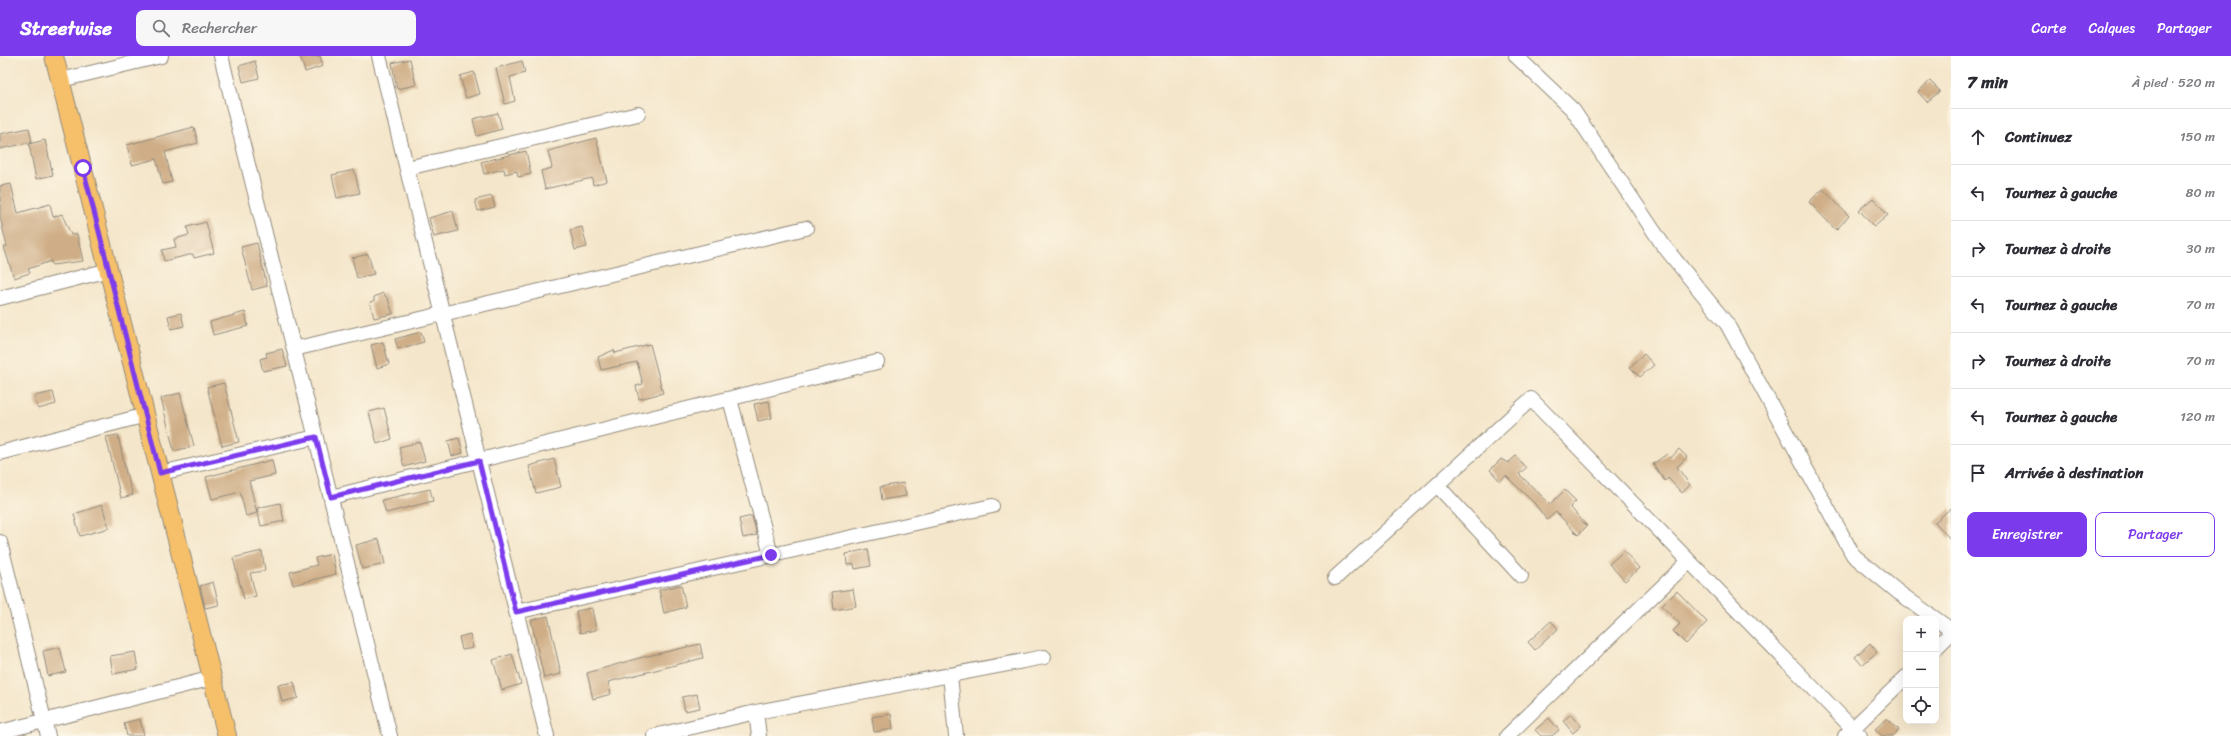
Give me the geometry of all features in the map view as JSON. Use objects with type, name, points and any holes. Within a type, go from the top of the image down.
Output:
[{"type":"main road","points":[[54,56],[227,736]]},
{"type":"street","points":[[61,80],[161,56]]},
{"type":"street","points":[[222,56],[390,736]]},
{"type":"street","points":[[379,56],[547,736]]},
{"type":"street","points":[[1516,56],[1573,110],[1662,245],[1727,324],[1853,555],[1898,592],[1951,632],[1939,645]]},
{"type":"street","points":[[407,168],[638,114]]},
{"type":"street","points":[[294,349],[806,228]]},
{"type":"street","points":[[0,298],[109,270]]},
{"type":"street","points":[[331,497],[876,362]]},
{"type":"street","points":[[730,399],[771,555]]},
{"type":"street","points":[[1335,578],[1531,399],[1689,561],[1852,734],[1903,680]]},
{"type":"street","points":[[0,453],[146,415]]},
{"type":"street","points":[[160,473],[316,437]]},
{"type":"street","points":[[1437,485],[1520,576]]},
{"type":"street","points":[[516,612],[992,506]]},
{"type":"street","points":[[0,542],[6,594],[45,721],[48,736]]},
{"type":"street","points":[[1507,736],[1689,561]]},
{"type":"street","points":[[654,736],[756,712],[1044,657]]},
{"type":"street","points":[[950,675],[956,736]]},
{"type":"street","points":[[0,732],[213,678]]},
{"type":"street","points":[[756,712],[759,736]]},
{"type":"building","points":[[300,56],[320,56],[323,66],[305,72]]},
{"type":"building","points":[[410,59],[416,85],[397,89],[392,63]]},
{"type":"building","points":[[255,61],[259,78],[243,82],[239,66]]},
{"type":"building","points":[[522,61],[525,73],[510,77],[515,101],[505,104],[496,68]]},
{"type":"building","points":[[474,72],[480,94],[466,98],[460,76]]},
{"type":"building","points":[[1930,81],[1940,91],[1927,102],[1918,92]]},
{"type":"building","points":[[498,113],[502,129],[477,136],[473,119]]},
{"type":"building","points":[[194,127],[198,143],[165,152],[172,182],[163,184],[156,159],[132,165],[127,145]]},
{"type":"building","points":[[29,128],[32,142],[0,149],[0,134]]},
{"type":"building","points":[[596,138],[607,181],[593,185],[592,178],[545,189],[541,171],[552,168],[548,151]]},
{"type":"building","points":[[45,140],[53,175],[36,179],[29,144]]},
{"type":"building","points":[[526,151],[531,174],[518,177],[517,171],[505,174],[504,169],[484,174],[481,162]]},
{"type":"building","points":[[354,170],[360,193],[337,198],[332,175]]},
{"type":"building","points":[[11,184],[18,213],[50,204],[53,217],[62,214],[71,235],[77,234],[83,261],[52,265],[51,261],[28,269],[30,273],[14,278],[4,247],[7,246],[0,217],[0,186]]},
{"type":"building","points":[[1823,189],[1849,216],[1836,230],[1809,202]]},
{"type":"building","points":[[492,196],[495,207],[478,211],[475,200]]},
{"type":"building","points":[[1873,198],[1888,215],[1874,227],[1859,210]]},
{"type":"building","points":[[453,211],[458,231],[434,237],[429,218]]},
{"type":"building","points":[[206,222],[214,253],[194,258],[193,254],[164,261],[162,250],[176,247],[174,239],[189,235],[187,227]]},
{"type":"building","points":[[582,227],[587,247],[575,250],[570,230]]},
{"type":"building","points":[[257,243],[267,286],[252,290],[241,247]]},
{"type":"building","points":[[368,254],[374,274],[357,278],[352,258]]},
{"type":"building","points":[[383,293],[388,299],[393,314],[374,318],[370,302],[374,301],[374,297]]},
{"type":"building","points":[[245,312],[248,326],[213,335],[210,322]]},
{"type":"building","points":[[181,313],[184,326],[171,329],[168,316]]},
{"type":"building","points":[[421,332],[424,342],[398,349],[395,339]]},
{"type":"building","points":[[383,342],[389,364],[377,368],[371,345]]},
{"type":"building","points":[[650,344],[663,393],[639,399],[636,386],[643,384],[637,362],[601,370],[598,357],[614,350],[615,353]]},
{"type":"building","points":[[282,349],[287,366],[263,371],[260,359],[267,357],[266,353]]},
{"type":"building","points":[[1644,354],[1654,365],[1640,377],[1630,367]]},
{"type":"building","points":[[224,383],[239,442],[222,446],[207,387]]},
{"type":"building","points":[[53,392],[56,404],[38,409],[34,396]]},
{"type":"building","points":[[180,393],[194,446],[174,451],[161,398]]},
{"type":"building","points":[[769,401],[772,418],[758,421],[754,404]]},
{"type":"building","points":[[384,408],[392,439],[377,444],[369,412]]},
{"type":"building","points":[[118,435],[126,473],[133,495],[121,498],[106,437]]},
{"type":"building","points":[[459,438],[463,453],[452,456],[448,441]]},
{"type":"building","points":[[420,442],[425,461],[404,467],[399,447]]},
{"type":"building","points":[[1679,449],[1687,457],[1677,467],[1690,485],[1682,493],[1668,478],[1665,481],[1653,464],[1667,454],[1671,458]]},
{"type":"building","points":[[1516,456],[1526,468],[1519,474],[1550,504],[1565,490],[1576,501],[1570,507],[1587,526],[1578,535],[1556,512],[1547,520],[1534,503],[1506,476],[1500,481],[1490,470],[1501,459],[1508,463]]},
{"type":"building","points":[[554,459],[561,487],[536,493],[529,466]]},
{"type":"building","points":[[272,460],[275,475],[249,481],[257,513],[246,516],[240,492],[212,499],[206,477]]},
{"type":"building","points":[[903,483],[906,496],[882,500],[880,487]]},
{"type":"building","points":[[430,489],[433,501],[386,513],[382,500]]},
{"type":"building","points":[[280,503],[284,521],[261,526],[257,508]]},
{"type":"building","points":[[102,505],[109,528],[80,536],[74,514]]},
{"type":"building","points":[[1951,508],[1951,540],[1935,522]]},
{"type":"building","points":[[752,516],[757,535],[743,538],[739,519]]},
{"type":"building","points":[[379,539],[385,564],[362,569],[356,545]]},
{"type":"building","points":[[868,549],[871,566],[855,569],[854,564],[847,565],[846,554]]},
{"type":"building","points":[[262,551],[265,571],[250,573],[256,596],[244,599],[233,558]]},
{"type":"building","points":[[1624,551],[1639,568],[1625,581],[1609,564]]},
{"type":"building","points":[[332,554],[336,574],[293,585],[290,572],[317,565],[315,558]]},
{"type":"building","points":[[213,582],[219,605],[205,608],[200,586]]},
{"type":"building","points":[[681,585],[686,607],[664,613],[659,590]]},
{"type":"building","points":[[853,589],[856,606],[834,610],[832,592]]},
{"type":"building","points":[[1677,591],[1707,622],[1686,644],[1673,631],[1680,624],[1662,606]]},
{"type":"building","points":[[592,608],[596,630],[580,633],[576,611]]},
{"type":"building","points":[[548,616],[561,674],[544,678],[531,620]]},
{"type":"building","points":[[1551,621],[1558,629],[1535,650],[1528,642]]},
{"type":"building","points":[[470,634],[473,648],[462,650],[459,637]]},
{"type":"building","points":[[1870,643],[1877,652],[1862,665],[1855,657]]},
{"type":"building","points":[[700,644],[703,658],[608,682],[611,694],[593,699],[587,673],[639,658]]},
{"type":"building","points":[[60,647],[66,672],[48,676],[43,651]]},
{"type":"building","points":[[135,652],[138,669],[113,674],[110,656]]},
{"type":"building","points":[[512,654],[521,684],[502,690],[493,660]]},
{"type":"building","points":[[294,682],[298,698],[282,702],[278,685]]},
{"type":"building","points":[[697,694],[700,708],[685,711],[682,697]]},
{"type":"building","points":[[891,714],[893,729],[874,732],[872,717]]},
{"type":"building","points":[[1571,714],[1581,726],[1573,733],[1563,721]]},
{"type":"building","points":[[1549,718],[1559,730],[1552,736],[1541,736],[1535,730]]},
{"type":"building","points":[[1887,718],[1899,730],[1893,736],[1882,736],[1875,729]]},
{"type":"building","points":[[140,719],[144,736],[127,736],[124,723]]},
{"type":"route","points":[[83,168],[160,473],[316,437],[331,497],[479,461],[516,612],[771,555]]}]
